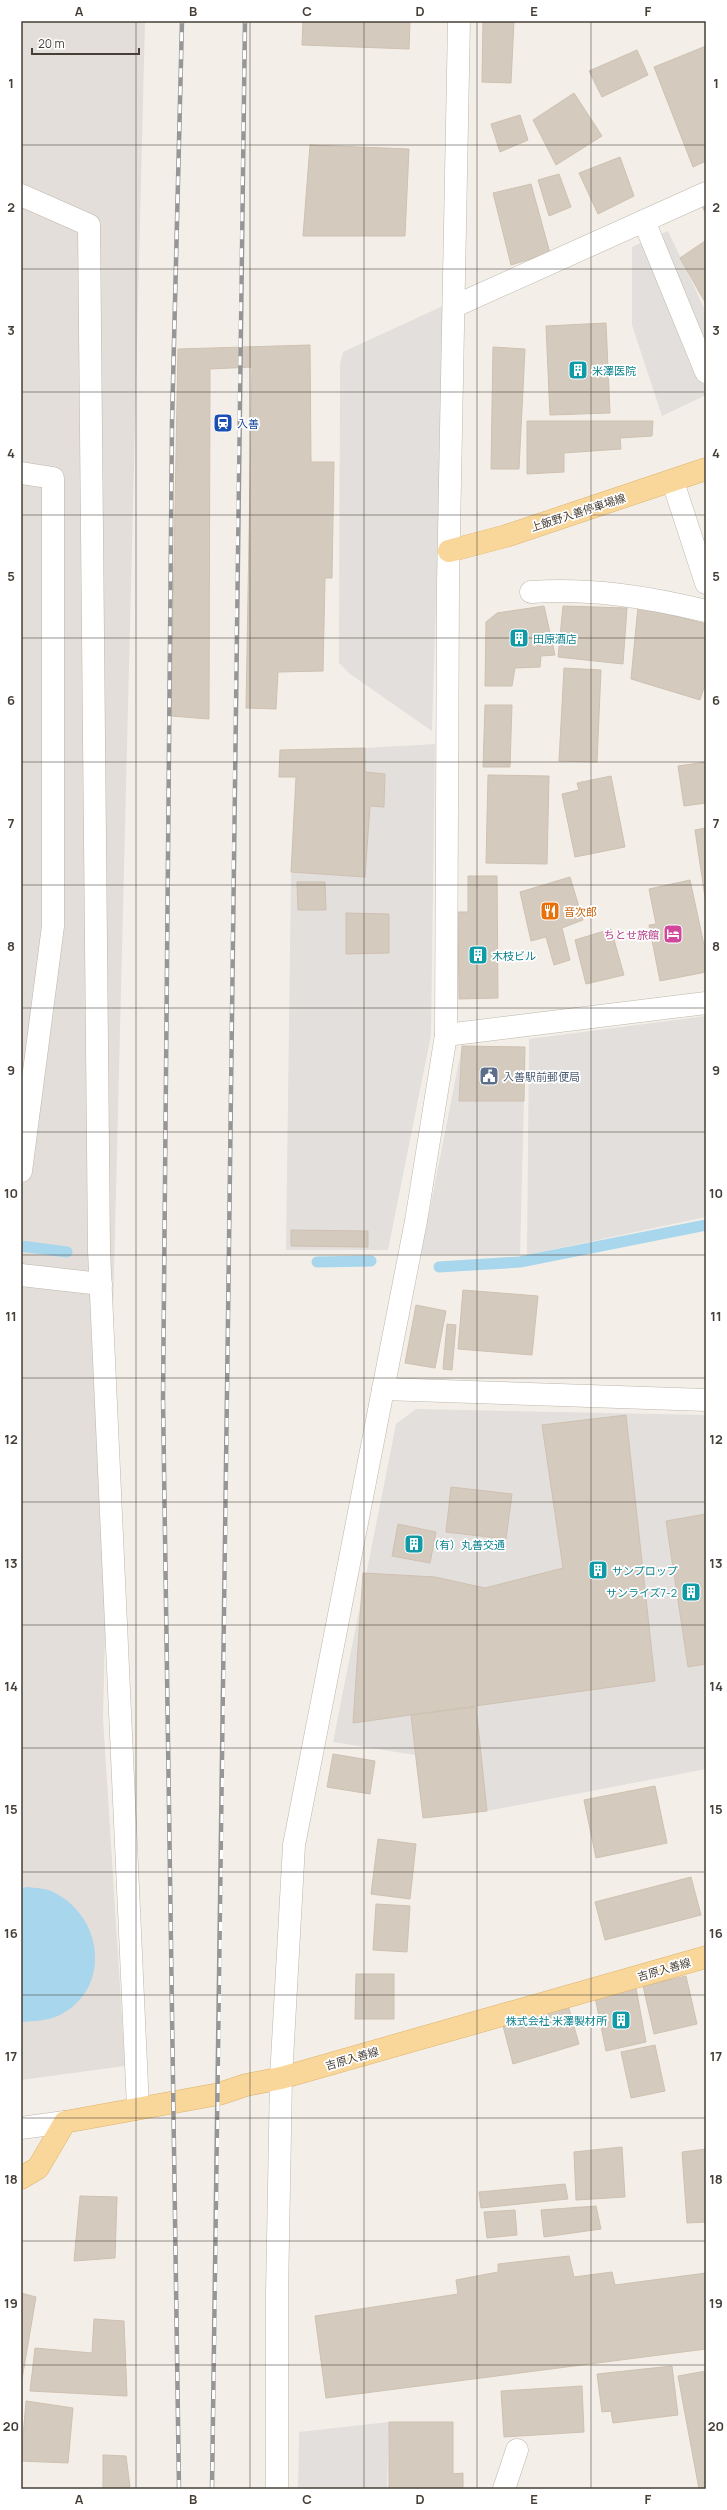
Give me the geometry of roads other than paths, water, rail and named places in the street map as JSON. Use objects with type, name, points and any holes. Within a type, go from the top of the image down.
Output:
[{"type":"main road","name":"上飯野入善停車場線","points":[[449,552],[506,536],[673,482],[706,469]]},
{"type":"main road","name":"吉原入善線","points":[[65,2122],[219,2094],[246,2085],[282,2078],[706,1957]]},
{"type":"main road","points":[[21,2178],[38,2168],[65,2122]]},
{"type":"street","points":[[277,2489],[277,2294],[282,2078],[294,1846],[416,1221],[446,1035],[449,552],[460,21]]},
{"type":"street","points":[[455,306],[706,194]]},
{"type":"street","points":[[21,195],[89,225],[101,1284],[138,2108]]},
{"type":"street","points":[[644,221],[706,372]]},
{"type":"street","points":[[21,473],[53,478],[53,926],[21,1171]]},
{"type":"street","points":[[673,482],[706,583]]},
{"type":"street","points":[[531,592],[564,590],[612,594],[665,601],[706,611]]},
{"type":"street","points":[[446,1035],[706,1003]]},
{"type":"street","points":[[21,1275],[101,1284]]},
{"type":"street","points":[[383,1389],[706,1400]]},
{"type":"street","points":[[21,2128],[65,2122]]},
{"type":"street","points":[[504,2489],[516,2450]]},
{"type":"water","points":[[27,1887],[51,1891],[68,1902],[82,1916],[91,1933],[95,1952],[94,1970],[88,1987],[77,2003],[55,2017],[46,2020],[21,2022],[21,1888]]},
{"type":"waterway","points":[[439,1267],[520,1262],[706,1225]]},
{"type":"waterway","points":[[21,1246],[67,1252]]},
{"type":"waterway","points":[[317,1262],[371,1261]]},
{"type":"railway","points":[[179,2489],[163,1399],[172,423],[182,21]]},
{"type":"railway","points":[[212,2489],[245,21]]},
{"type":"place","name":"米澤医院","points":[[578,370]]},
{"type":"place","name":"入善","points":[[223,423]]},
{"type":"place","name":"田原酒店","points":[[519,638]]},
{"type":"place","name":"音次郎","points":[[550,911]]},
{"type":"place","name":"ちとせ旅館","points":[[673,934]]},
{"type":"place","name":"木枝ビル","points":[[478,955]]},
{"type":"place","name":"入善駅前郵便局","points":[[489,1076]]},
{"type":"place","name":"（有）丸善交通","points":[[414,1544]]},
{"type":"place","name":"サンプロップ","points":[[598,1570]]},
{"type":"place","name":"サンライズ7-2","points":[[691,1592]]},
{"type":"place","name":"株式会社 米澤製材所","points":[[621,2020]]}]
